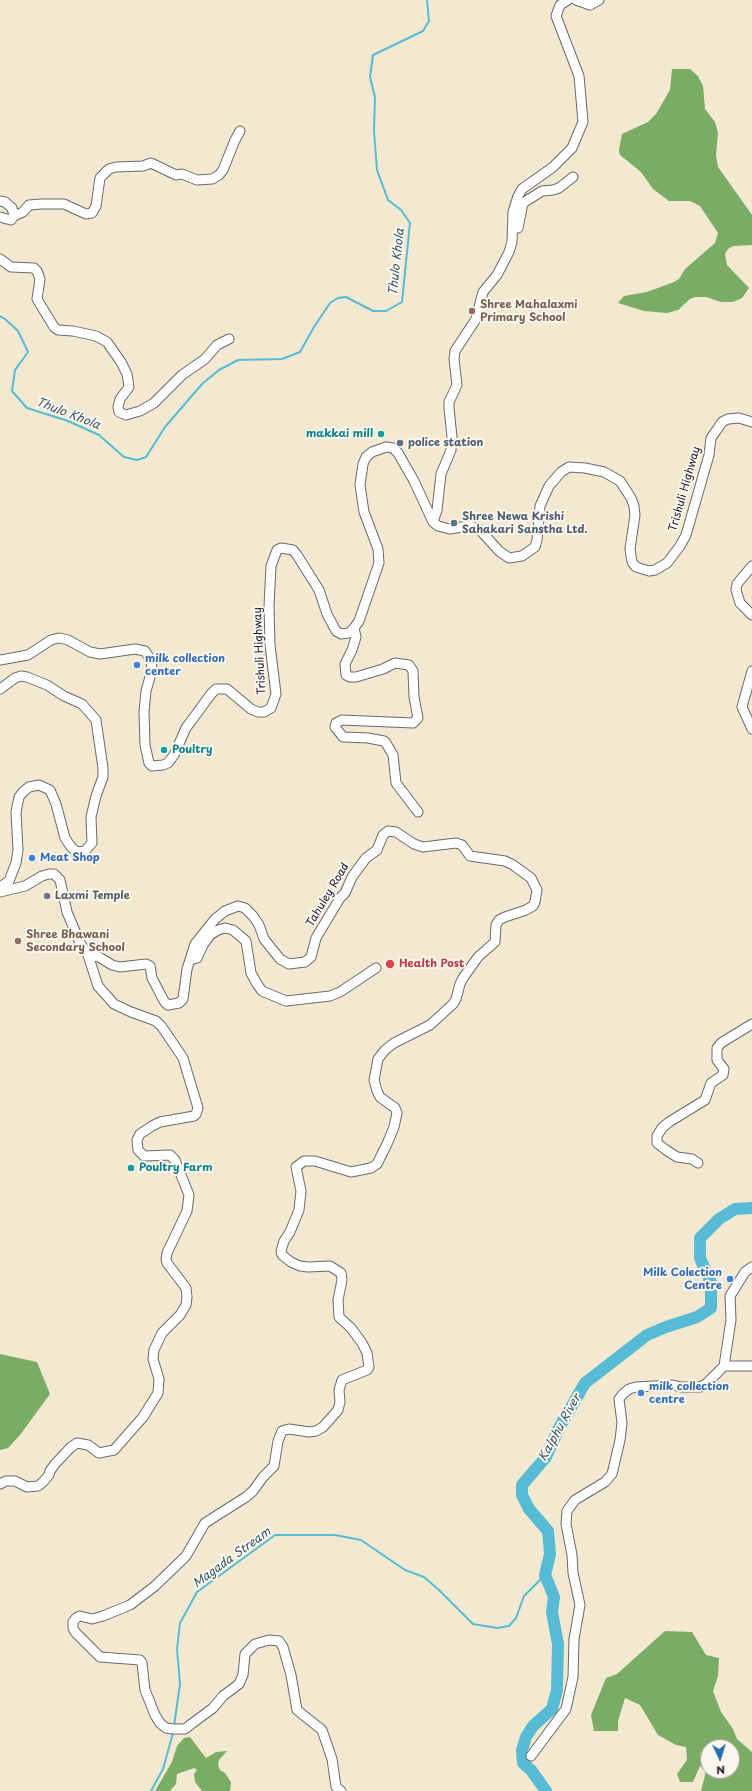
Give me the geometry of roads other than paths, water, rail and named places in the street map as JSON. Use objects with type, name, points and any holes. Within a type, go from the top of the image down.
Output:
[{"type":"street","points":[[512,242],[513,212],[522,189],[563,158],[572,148],[583,122],[579,76],[556,16],[560,5],[568,0]]},
{"type":"street","points":[[576,0],[590,5],[599,0]]},
{"type":"street","points":[[0,217],[11,220],[14,216],[23,212],[29,205],[40,204],[64,204],[86,214],[92,213],[96,206],[100,178],[109,169],[116,167],[143,166],[151,163],[176,175],[182,174],[198,180],[212,179],[224,170],[235,140],[240,131]]},
{"type":"street","points":[[433,522],[437,510],[441,474],[451,450],[452,437],[449,402],[457,385],[454,360],[455,351],[476,319],[484,292],[502,266],[516,235],[523,203],[542,191],[559,188],[573,177]]},
{"type":"street","points":[[0,201],[5,202],[12,208],[14,216]]},
{"type":"street","points":[[0,259],[11,267],[34,268],[38,271],[40,279],[37,299],[54,327],[58,330],[73,330],[96,336],[107,342],[121,362],[127,374],[129,387],[120,399],[118,407],[119,412],[126,415],[140,411],[154,403],[173,383],[205,359],[217,345],[229,339]]},
{"type":"street","name":"Trishuli Highway","points":[[433,522],[438,526],[450,529],[468,526],[474,527],[481,531],[504,556],[509,558],[522,556],[535,547],[538,540],[540,506],[549,486],[555,478],[569,467],[597,470],[604,472],[620,481],[631,498],[635,515],[630,549],[632,562],[636,567],[643,571],[655,570],[661,568],[672,558],[686,535],[709,455],[711,438],[722,422],[728,419],[739,418],[752,422]]},
{"type":"street","points":[[418,812],[396,783],[393,755],[386,743],[384,741],[368,738],[343,737],[335,727],[336,723],[342,720],[413,723],[418,718],[414,697],[413,671],[409,665],[395,663],[383,669],[356,677],[346,675],[345,664],[352,650],[356,637],[354,628],[359,621],[379,563],[378,549],[364,512],[360,485],[360,473],[366,457],[372,452],[386,447],[393,448],[398,453],[414,481],[433,522]]},
{"type":"street","name":"Trishuli Highway","points":[[0,660],[28,655],[50,640],[59,638],[68,640],[90,652],[100,654],[136,649],[145,651],[151,660],[152,670],[146,691],[144,712],[144,746],[149,763],[152,766],[158,766],[168,763],[174,755],[186,728],[216,689],[227,689],[251,709],[258,712],[264,712],[271,708],[276,694],[270,645],[269,606],[271,566],[277,550],[280,548],[293,550],[297,555],[319,590],[327,614],[336,631],[341,634],[349,633],[354,628]]},
{"type":"street","points":[[752,566],[737,584],[736,590],[740,603],[752,615]]},
{"type":"street","points":[[752,671],[742,707],[752,729]]},
{"type":"street","points":[[0,689],[15,678],[27,677],[47,685],[64,696],[82,704],[96,720],[103,768],[103,777],[96,796],[91,817],[92,844],[85,852],[77,852],[71,847],[65,838],[56,804],[50,790],[39,785],[29,787],[23,792],[19,797],[16,812],[18,850],[16,863],[9,881],[0,887]]},
{"type":"street","name":"Tahuley Road","points":[[88,955],[99,957],[112,965],[120,967],[146,964],[150,966],[152,978],[164,1001],[168,1004],[179,1003],[183,999],[190,960],[195,944],[207,927],[225,911],[238,906],[245,908],[253,916],[259,925],[264,940],[280,959],[289,964],[297,964],[310,960],[316,938],[345,892],[352,876],[366,858],[377,850],[383,835],[388,831],[396,832],[414,844],[423,847],[456,842],[462,844],[470,856],[505,861],[531,878],[537,890],[533,906],[505,917],[499,920],[496,924],[495,942],[478,957],[463,978],[453,1004],[430,1025],[394,1043],[384,1050],[378,1059],[374,1080],[377,1091],[380,1097],[395,1108],[397,1113],[394,1127],[377,1164],[371,1168],[351,1172],[315,1161],[304,1161],[296,1166],[296,1174],[301,1191],[300,1210],[290,1232],[284,1241],[281,1251],[282,1255],[300,1266],[330,1266],[341,1272],[342,1284],[338,1300],[339,1317],[351,1328],[362,1343],[367,1353],[369,1367],[367,1370],[342,1380],[339,1390],[340,1402],[338,1410],[323,1427],[316,1431],[309,1432],[289,1429],[282,1431],[278,1441],[274,1466],[246,1497],[205,1522],[186,1556],[155,1586],[130,1605],[92,1619],[80,1616],[73,1622],[72,1628],[75,1632],[100,1657],[140,1660],[142,1663],[145,1690],[155,1715],[160,1724],[166,1728],[173,1729],[185,1728],[190,1725],[213,1708],[223,1696],[239,1684],[243,1675],[243,1660],[245,1654],[256,1644],[269,1640],[279,1641],[283,1646],[291,1675],[296,1710],[322,1730],[332,1759],[336,1787],[341,1791]]},
{"type":"street","points":[[0,892],[26,886],[42,876],[54,874],[60,880],[67,912],[74,931],[88,955],[98,986],[114,1004],[156,1021],[175,1044],[186,1063],[190,1084],[197,1103],[196,1114],[194,1116],[160,1122],[146,1130],[137,1140],[138,1150],[144,1156],[170,1155],[175,1160],[189,1195],[187,1211],[166,1259],[166,1264],[186,1288],[186,1305],[180,1315],[162,1333],[154,1350],[153,1358],[159,1379],[158,1393],[143,1417],[114,1450],[99,1453],[88,1445],[77,1443],[71,1447],[55,1464],[43,1482],[38,1486],[27,1487],[15,1481],[6,1481],[0,1484]]},
{"type":"street","points":[[190,960],[197,958],[203,944],[210,935],[225,928],[233,930],[246,941],[251,973],[262,991],[286,1001],[330,996],[340,992],[376,968]]},
{"type":"street","points":[[698,1163],[692,1159],[677,1157],[666,1150],[657,1143],[656,1136],[669,1122],[705,1100],[711,1084],[723,1075],[724,1069],[717,1060],[717,1048],[721,1043],[752,1024]]},
{"type":"street","points":[[531,1756],[566,1710],[573,1677],[574,1639],[580,1605],[572,1573],[572,1555],[566,1524],[567,1512],[575,1500],[605,1482],[612,1474],[621,1434],[622,1423],[619,1399],[629,1389],[636,1387],[673,1385],[681,1387],[700,1387],[706,1384],[724,1366],[731,1320],[730,1296],[745,1272],[752,1267]]},
{"type":"street","points":[[724,1366],[752,1366]]},
{"type":"waterway","name":"Thulo Khola","points":[[0,316],[18,331],[28,352],[15,370],[12,391],[27,408],[68,421],[99,435],[124,457],[137,460],[146,457],[165,427],[202,384],[219,370],[238,360],[282,359],[300,352],[330,303],[338,298],[346,297],[373,311],[386,311],[402,302],[410,223],[401,210],[388,200],[377,170],[374,131],[375,97],[370,77],[373,55],[423,31],[429,21],[427,0]]},
{"type":"waterway","name":"Kalphu River","points":[[546,1791],[531,1770],[523,1763],[522,1750],[526,1737],[533,1726],[552,1709],[557,1690],[558,1644],[552,1612],[554,1597],[545,1575],[550,1554],[548,1531],[529,1509],[522,1495],[522,1485],[546,1457],[559,1428],[585,1383],[647,1335],[697,1317],[711,1308],[711,1283],[700,1258],[700,1238],[719,1219],[735,1209],[752,1208]]},
{"type":"waterway","name":"Magada Stream","points":[[174,1726],[180,1684],[177,1649],[180,1623],[197,1592],[275,1535],[335,1535],[361,1540],[405,1570],[424,1577],[473,1624],[497,1628],[509,1626],[516,1618],[524,1596],[545,1575]]},
{"type":"waterway","name":"Magada Stream","points":[[151,1791],[163,1769],[173,1733]]},
{"type":"place","name":"Shree Mahalaxmi Primary School","points":[[472,311]]},
{"type":"place","name":"makkai mill","points":[[381,434]]},
{"type":"place","name":"police station","points":[[400,443]]},
{"type":"place","name":"Shree Newa Krishi Sahakari Sanstha Ltd.","points":[[454,523]]},
{"type":"place","name":"milk collection center","points":[[137,665]]},
{"type":"place","name":"Poultry","points":[[164,750]]},
{"type":"place","name":"Meat Shop","points":[[32,858]]},
{"type":"place","name":"Laxmi Temple","points":[[47,896]]},
{"type":"place","name":"Shree Bhawani Secondary School","points":[[18,941]]},
{"type":"place","name":"Health Post","points":[[390,964]]},
{"type":"place","name":"Poultry Farm","points":[[131,1168]]},
{"type":"place","name":"Milk Colection Centre","points":[[730,1279]]},
{"type":"place","name":"milk collection centre","points":[[641,1393]]}]
